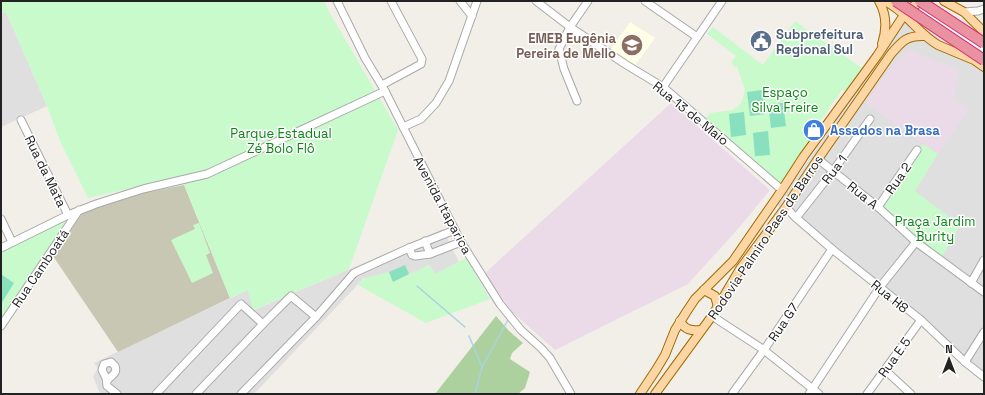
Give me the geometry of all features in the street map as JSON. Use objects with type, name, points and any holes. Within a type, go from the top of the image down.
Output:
[{"type":"highway","points":[[896,1],[984,60]]},
{"type":"highway","points":[[921,1],[984,43]]},
{"type":"main road","points":[[877,56],[885,38],[886,27],[885,16],[879,1]]},
{"type":"main road","points":[[885,1],[897,9],[925,36],[938,45],[974,60],[984,67]]},
{"type":"main road","name":"Rodovia Palmiro Paes de Barros","points":[[640,394],[665,355],[680,321],[695,299],[733,261],[804,156],[877,56],[904,15],[921,1]]},
{"type":"main road","points":[[944,1],[964,12],[983,29],[972,41],[962,48],[952,51]]},
{"type":"main road","name":"Rodovia Palmiro Paes de Barros","points":[[655,394],[712,316],[740,269],[780,216],[880,69],[902,41],[909,37],[925,36]]},
{"type":"main road","points":[[704,290],[714,296],[718,307]]},
{"type":"main road","points":[[680,321],[687,330],[701,330]]},
{"type":"street","name":"Avenida Itaparica","points":[[336,1],[366,58],[384,88],[402,127],[461,242],[500,304],[521,330],[550,358],[571,394]]},
{"type":"street","name":"Rua da Mata","points":[[21,120],[68,215],[125,194],[207,174],[384,88],[421,64],[422,59],[391,1]]},
{"type":"street","points":[[460,1],[472,16]]},
{"type":"street","points":[[402,127],[421,119],[436,103],[449,80],[477,1]]},
{"type":"street","name":"Rua 13 de Maio","points":[[536,1],[570,27],[625,64],[663,86],[782,190]]},
{"type":"street","points":[[577,101],[564,69],[559,49],[570,27],[588,1]]},
{"type":"street","points":[[645,1],[697,37]]},
{"type":"street","points":[[663,86],[722,1]]},
{"type":"street","points":[[964,12],[984,9]]},
{"type":"street","name":"Rua 1","points":[[795,217],[833,171],[870,119]]},
{"type":"street","name":"Rua 2","points":[[878,207],[917,150]]},
{"type":"street","name":"Rua A","points":[[818,159],[878,207],[916,242],[984,292]]},
{"type":"street","name":"Rua H8","points":[[786,207],[795,217],[832,249],[921,320],[965,362],[984,377]]},
{"type":"street","name":"Rua Camboatá","points":[[1,326],[79,210]]},
{"type":"street","points":[[1,248],[68,215]]},
{"type":"street","points":[[780,216],[795,217]]},
{"type":"street","points":[[1,219],[12,242]]},
{"type":"street","points":[[241,394],[316,317],[354,273],[409,248],[455,230]]},
{"type":"street","points":[[426,241],[430,254]]},
{"type":"street","points":[[409,248],[414,256],[430,254],[461,242]]},
{"type":"street","points":[[810,392],[880,287],[916,242]]},
{"type":"street","name":"Rua G7","points":[[732,394],[764,350],[832,249]]},
{"type":"street","points":[[971,283],[984,260]]},
{"type":"street","points":[[196,394],[262,324],[291,296],[316,317]]},
{"type":"street","points":[[156,394],[241,304],[262,324]]},
{"type":"street","points":[[712,316],[764,350],[810,392],[818,394]]},
{"type":"street","name":"Rua E 5","points":[[868,394],[921,320]]},
{"type":"street","points":[[965,362],[981,343],[984,332]]},
{"type":"street","points":[[885,370],[911,394]]},
{"type":"street","points":[[107,381],[107,386],[117,394]]},
{"type":"shaded area","points":[[914,10],[984,56],[984,374],[777,205]]},
{"type":"shaded area","points":[[6,12],[47,106],[1,127],[1,13]]},
{"type":"shaded area","name":"EMEB Eugênia Pereira de Mello","points":[[630,22],[655,38],[634,67],[609,52]]},
{"type":"shaded area","points":[[908,50],[959,69],[953,99],[969,108],[938,154],[866,103],[887,72]]},
{"type":"shaded area","points":[[671,103],[770,190],[738,229],[688,284],[555,350],[511,311],[485,273]]},
{"type":"shaded area","points":[[184,185],[230,298],[118,352],[53,256],[83,212],[133,195]]},
{"type":"shaded area","points":[[443,229],[459,262],[435,274],[429,265],[393,282],[364,278],[254,394],[100,394],[93,376],[98,369],[94,363],[248,290],[254,310]]},
{"type":"green space","name":"Parque Estadual Zé Bolo Flô","points":[[1,1],[324,1],[398,130],[349,269],[253,310],[248,290],[230,298],[181,177],[88,198],[60,141],[47,106],[6,12],[1,13]]},
{"type":"green space","name":"Espaço Silva Freire","points":[[795,21],[862,68],[847,90],[842,90],[816,127],[816,133],[784,183],[781,185],[705,119],[710,113],[733,110],[741,104],[745,90],[737,66],[733,67],[732,61],[736,56],[707,34],[713,27],[763,65]]},
{"type":"green space","points":[[762,90],[765,114],[750,116],[747,92]]},
{"type":"green space","points":[[783,103],[786,126],[771,128],[768,104]]},
{"type":"green space","points":[[744,112],[746,135],[731,137],[729,114]]},
{"type":"green space","points":[[768,131],[770,155],[755,156],[753,133]]},
{"type":"green space","name":"Praça Jardim Burity","points":[[923,144],[938,154],[915,191],[960,225],[942,257],[883,208]]},
{"type":"green space","points":[[72,216],[1,326],[1,251]]},
{"type":"green space","points":[[199,223],[210,253],[206,255],[213,273],[192,283],[171,240],[195,229],[193,225]]},
{"type":"green space","points":[[466,258],[490,299],[426,323],[358,285],[365,278],[389,272],[393,282],[429,265],[435,274]]},
{"type":"green space","points":[[405,265],[409,274],[393,282],[389,272]]},
{"type":"green space","points":[[2,275],[14,283],[1,304],[1,276]]},
{"type":"green space","points":[[496,316],[509,331],[523,343],[512,353],[510,359],[530,372],[525,388],[518,394],[435,394]]},
{"type":"pier","points":[[887,1],[926,1],[984,40],[984,66]]},
{"type":"waterway","points":[[417,286],[465,327]]},
{"type":"waterway","points":[[475,394],[482,367],[509,318]]},
{"type":"waterway","points":[[469,336],[482,367]]},
{"type":"place","name":"Subprefeitura Regional Sul","points":[[761,41]]},
{"type":"place","name":"EMEB Eugênia Pereira de Mello","points":[[632,45]]},
{"type":"place","name":"Assados na Brasa","points":[[814,130]]}]
